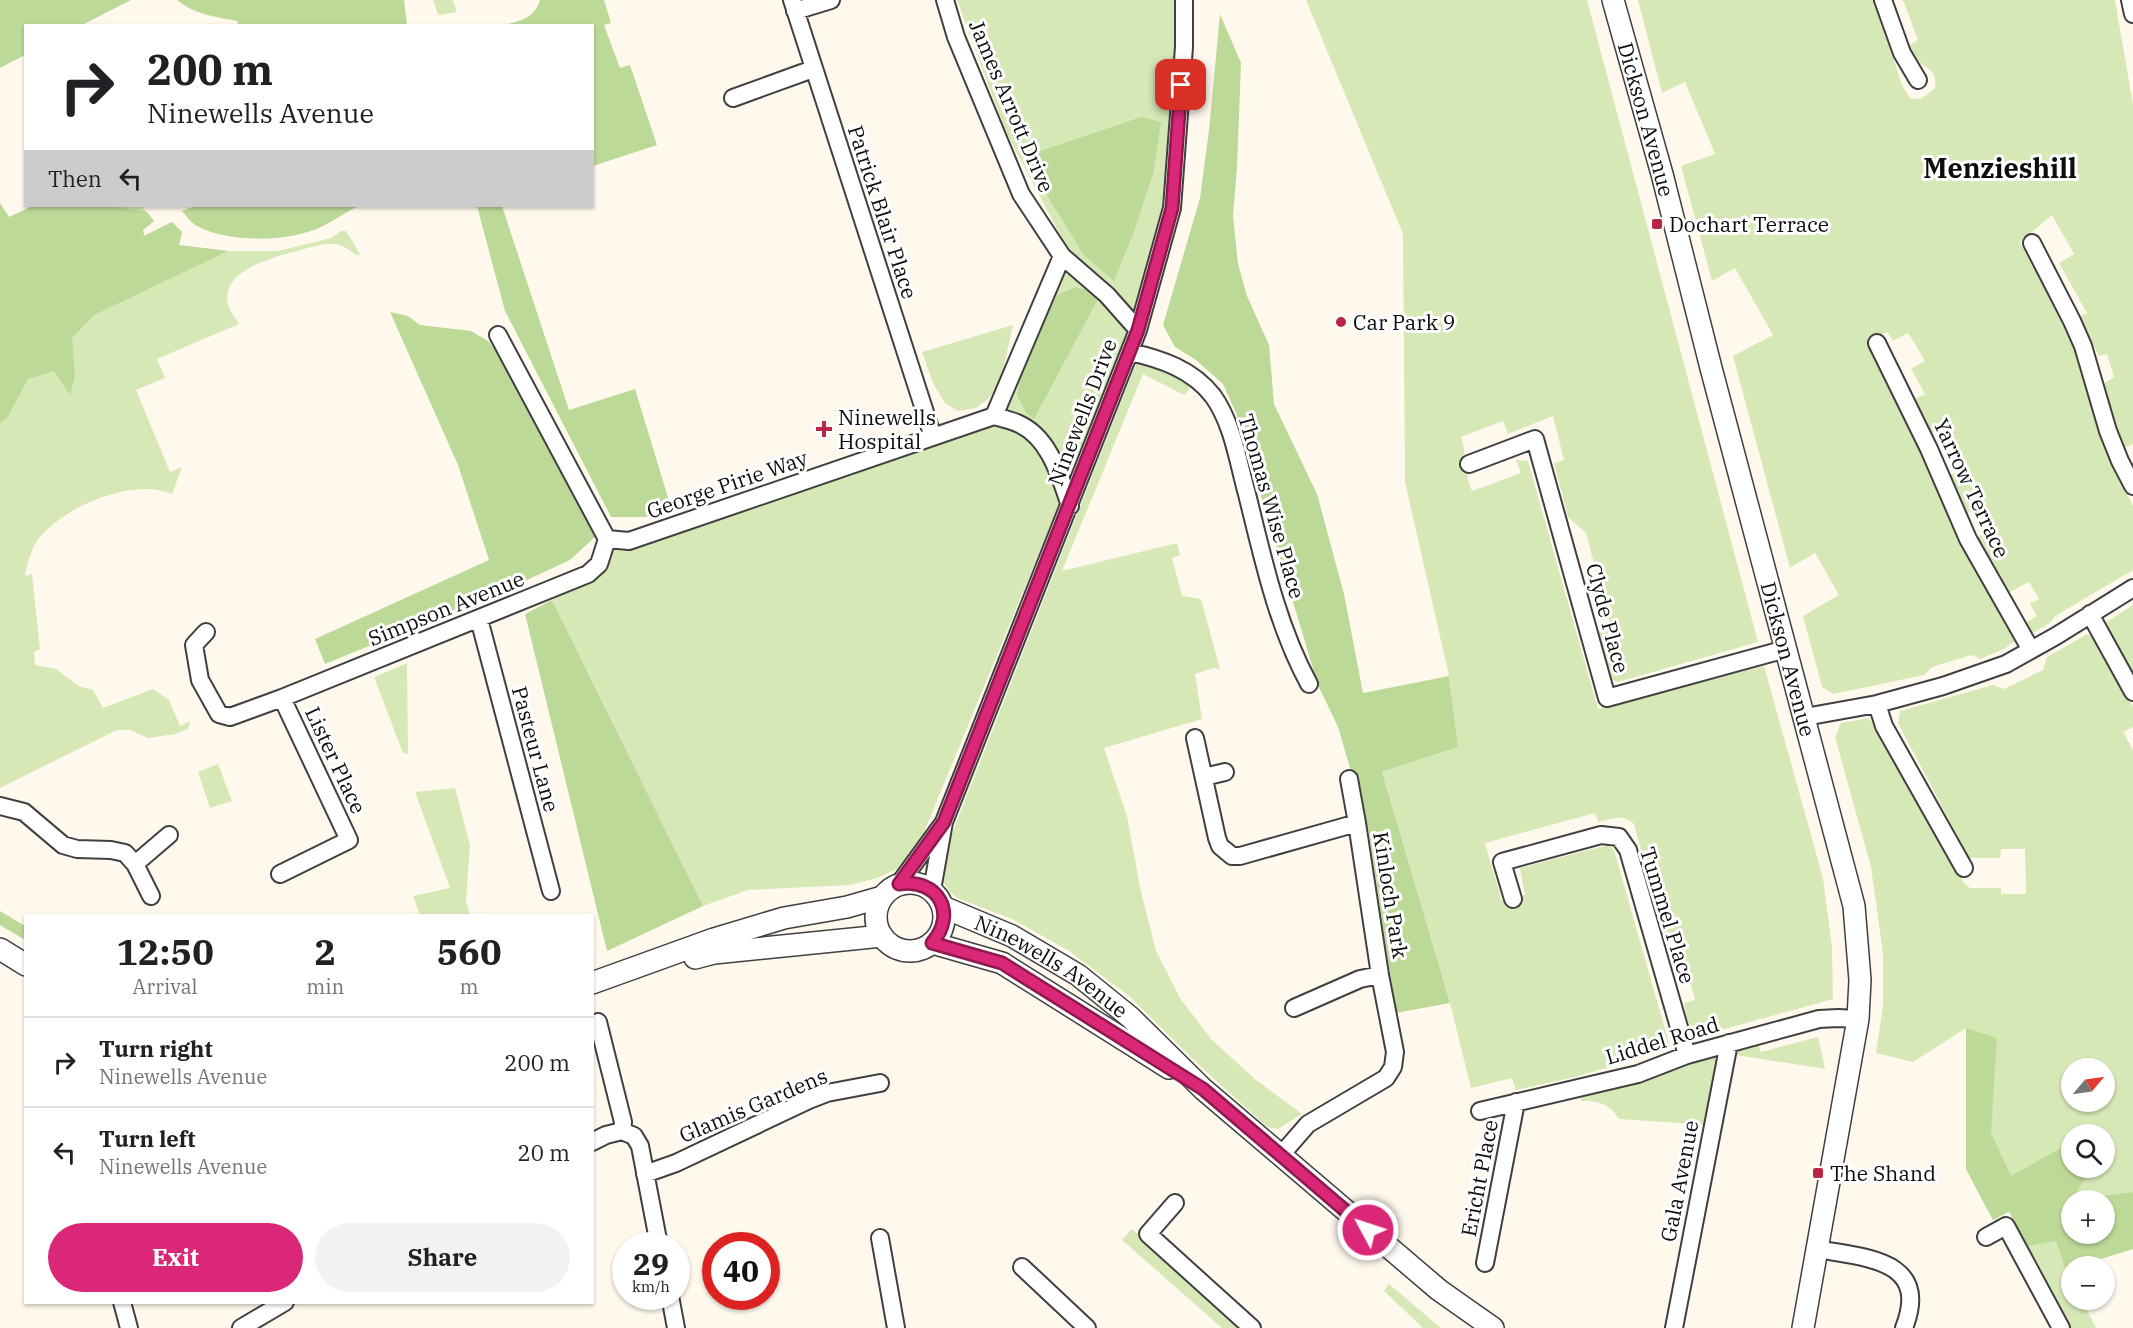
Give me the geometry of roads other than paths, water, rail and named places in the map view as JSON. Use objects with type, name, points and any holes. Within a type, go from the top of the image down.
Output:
[{"type":"street","points":[[793,5],[831,0]]},
{"type":"street","name":"James Arrott Drive","points":[[945,0],[956,37],[1021,194],[1062,256],[1107,295],[1138,330]]},
{"type":"street","name":"Ninewells Drive","points":[[899,884],[944,822],[1138,330],[1172,208],[1184,47],[1184,0]]},
{"type":"street","name":"Dickson Avenue","points":[[1613,0],[1664,184],[1854,906],[1860,980],[1858,1019],[1803,1328]]},
{"type":"street","points":[[1883,0],[1902,53],[1918,80]]},
{"type":"street","points":[[2130,0],[2133,14]]},
{"type":"street","name":"Patrick Blair Place","points":[[793,5],[933,437]]},
{"type":"street","points":[[733,98],[813,69]]},
{"type":"street","points":[[2031,243],[2083,346],[2108,431],[2133,486]]},
{"type":"street","points":[[1062,256],[994,416],[1018,423],[1033,434],[1050,454],[1070,506]]},
{"type":"street","points":[[498,335],[608,539]]},
{"type":"street","name":"Yarrow Terrace","points":[[1877,343],[1929,449],[1968,539],[2031,650]]},
{"type":"street","name":"Thomas Wise Place","points":[[1130,352],[1163,360],[1191,375],[1213,396],[1229,428],[1273,597],[1299,665],[1309,684]]},
{"type":"street","name":"George Pirie Way","points":[[608,539],[629,541],[994,416]]},
{"type":"street","name":"Clyde Place","points":[[1469,464],[1535,439],[1607,698],[1786,649]]},
{"type":"street","name":"Simpson Avenue","points":[[206,632],[194,645],[200,680],[219,714],[230,717],[588,574],[599,564],[608,539]]},
{"type":"street","points":[[1805,717],[1877,704],[1987,672],[2031,650],[2133,588]]},
{"type":"street","points":[[2090,614],[2133,692]]},
{"type":"street","name":"Pasteur Lane","points":[[479,619],[551,891]]},
{"type":"street","name":"Lister Place","points":[[280,874],[349,840],[282,698]]},
{"type":"street","points":[[1877,704],[1884,726],[1964,868]]},
{"type":"street","name":"Kinloch Park","points":[[1195,738],[1220,846],[1232,856],[1240,856],[1357,823],[1380,975],[1395,1052],[1393,1067],[1386,1078],[1308,1124],[1281,1155]]},
{"type":"street","points":[[1204,777],[1225,772]]},
{"type":"street","points":[[1349,779],[1357,823]]},
{"type":"street","points":[[0,806],[24,812],[63,845],[77,849],[111,850],[125,854],[135,864],[151,896]]},
{"type":"street","name":"Ninewells Drive","points":[[937,898],[944,822]]},
{"type":"street","points":[[135,864],[169,835]]},
{"type":"street","name":"Tummel Place","points":[[1513,899],[1502,862],[1602,835],[1619,837],[1628,850],[1687,1055]]},
{"type":"street","name":"Ninewells Avenue","points":[[899,884],[911,882],[922,884],[937,898],[1012,936],[1078,975],[1130,1017],[1203,1089],[1439,1290],[1493,1328]]},
{"type":"street","points":[[899,884],[889,889],[877,906],[875,917],[882,936],[889,944],[906,951],[924,948],[932,943]]},
{"type":"street","points":[[594,982],[714,939],[784,918],[847,907],[882,897]]},
{"type":"street","name":"Ninewells Avenue","points":[[937,898],[943,926],[932,943],[1002,963],[1203,1089]]},
{"type":"street","points":[[594,987],[714,953],[882,936]]},
{"type":"street","points":[[0,949],[24,964]]},
{"type":"street","name":"Kinloch Park","points":[[1294,1008],[1360,979],[1380,975]]},
{"type":"street","name":"Liddel Road","points":[[1480,1111],[1638,1074],[1687,1055],[1819,1019],[1858,1019]]},
{"type":"street","points":[[598,1022],[623,1122],[622,1131]]},
{"type":"street","name":"Gala Avenue","points":[[1674,1328],[1729,1043]]},
{"type":"street","name":"Glamis Gardens","points":[[645,1174],[676,1163],[827,1093],[880,1083]]},
{"type":"street","name":"Ericht Place","points":[[1485,1263],[1516,1102]]},
{"type":"street","points":[[594,1141],[622,1131],[634,1136],[640,1146],[656,1232]]},
{"type":"street","points":[[1175,1203],[1148,1234],[1252,1328]]},
{"type":"street","points":[[1986,1237],[2006,1226],[2061,1328]]},
{"type":"street","points":[[880,1238],[896,1328]]},
{"type":"street","points":[[1817,1249],[1879,1260],[1898,1271],[1911,1291],[1910,1314],[1904,1328]]},
{"type":"street","points":[[1022,1267],[1084,1327]]},
{"type":"street","points":[[123,1304],[129,1328]]},
{"type":"street","points":[[241,1328],[282,1304]]},
{"type":"street","points":[[673,1310],[676,1328]]},
{"type":"place","name":"Dochart Terrace","points":[[1657,224]]},
{"type":"place","name":"Car Park 9","points":[[1341,322]]},
{"type":"place","name":"Ninewells Hospital","points":[[824,429]]},
{"type":"place","name":"The Shand","points":[[1818,1173]]},
{"type":"district","name":"Menzieshill","points":[[2000,167]]}]
